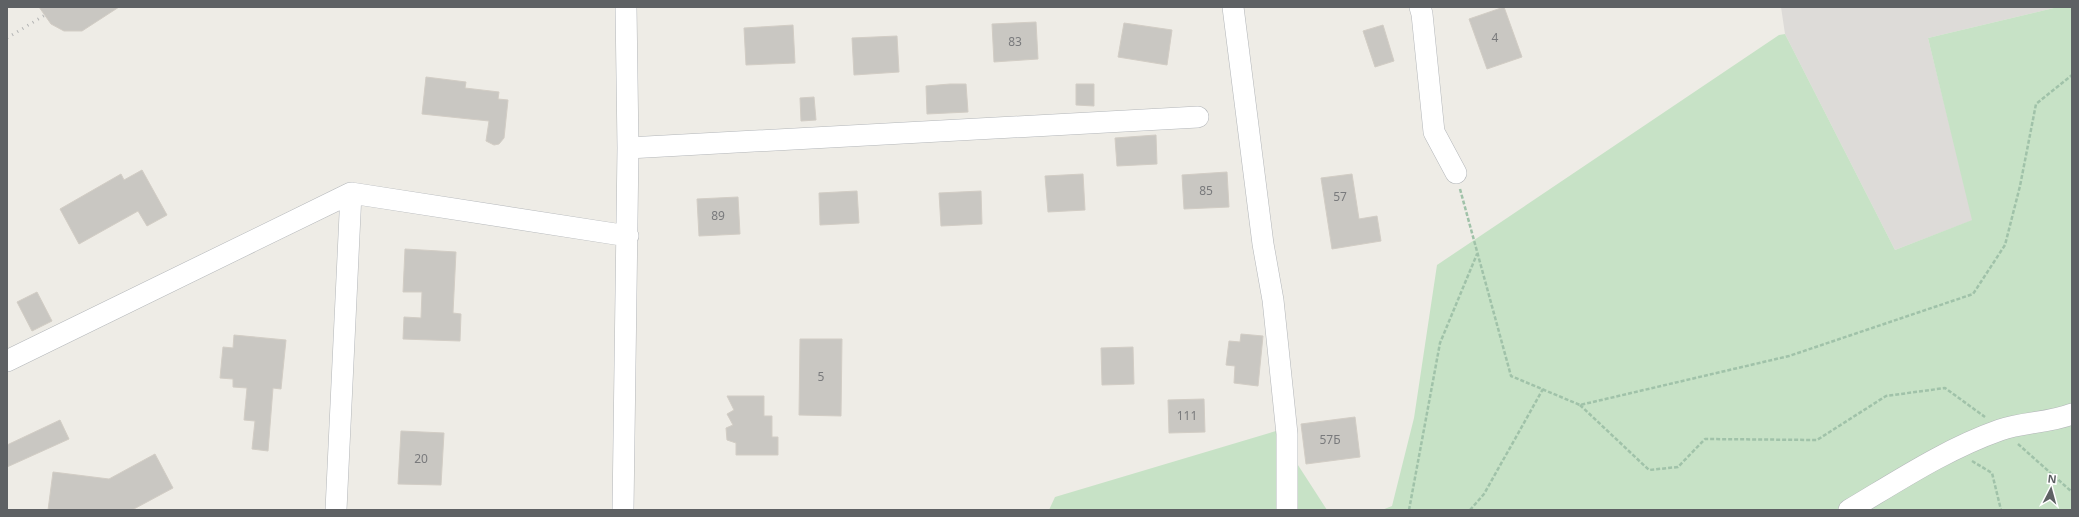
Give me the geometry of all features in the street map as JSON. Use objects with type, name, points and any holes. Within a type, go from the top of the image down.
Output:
[{"type":"street","points":[[623,510],[628,236],[626,7]]},
{"type":"street","points":[[1233,7],[1262,236],[1273,300],[1287,434],[1287,510]]},
{"type":"street","points":[[1420,7],[1422,14],[1434,132],[1456,173]]},
{"type":"street","points":[[628,148],[1198,117]]},
{"type":"street","points":[[7,362],[351,193],[628,236]]},
{"type":"street","points":[[336,510],[351,193]]},
{"type":"street","points":[[1849,510],[1953,449],[2002,429],[2059,419],[2072,414]]},
{"type":"path","points":[[1580,404],[1789,356],[1973,294],[2005,245],[2020,186],[2036,104],[2072,75]]},
{"type":"path","points":[[1456,173],[1511,376],[1580,404],[1649,470],[1678,467],[1705,439],[1817,440],[1886,396],[1945,388],[2002,429],[2072,492]]},
{"type":"path","points":[[1409,510],[1440,343],[1478,253]]},
{"type":"path","points":[[1470,510],[1484,494],[1543,389]]},
{"type":"path","points":[[1953,449],[1992,473],[2001,510]]},
{"type":"shaded area","points":[[1781,7],[2058,7],[1928,38],[1973,220],[1895,250],[1785,34]]},
{"type":"green space","points":[[2058,7],[2072,7],[2072,510],[1382,510],[1392,506],[1414,418],[1437,265],[1779,35],[1785,34],[1895,250],[1972,220],[1928,38]]},
{"type":"green space","points":[[1276,431],[1327,510],[1049,510],[1055,497]]},
{"type":"building","points":[[39,7],[119,7],[82,31],[64,31],[51,24]]},
{"type":"building","points":[[1504,7],[1522,57],[1487,69],[1469,19]]},
{"type":"building","points":[[1036,22],[1038,59],[994,62],[992,24]]},
{"type":"building","points":[[1124,23],[1172,30],[1167,65],[1118,57]]},
{"type":"building","points":[[793,25],[795,63],[746,65],[744,28]]},
{"type":"building","points":[[1383,25],[1394,61],[1375,67],[1363,31]]},
{"type":"building","points":[[897,36],[899,72],[854,75],[852,38]]},
{"type":"building","points":[[426,77],[466,82],[465,88],[499,92],[498,99],[508,100],[504,138],[499,144],[494,145],[486,141],[489,121],[422,114]]},
{"type":"building","points":[[966,84],[968,112],[927,114],[926,86]]},
{"type":"building","points":[[1076,84],[1094,84],[1094,106],[1076,105]]},
{"type":"building","points":[[814,97],[816,120],[801,121],[800,98]]},
{"type":"building","points":[[1156,135],[1157,164],[1117,166],[1115,138]]},
{"type":"building","points":[[142,170],[167,215],[147,226],[138,211],[79,244],[60,209],[121,174],[124,180]]},
{"type":"building","points":[[1227,172],[1229,207],[1184,209],[1182,175]]},
{"type":"building","points":[[1083,174],[1085,210],[1048,212],[1045,176]]},
{"type":"building","points":[[1352,174],[1359,219],[1377,216],[1381,241],[1332,249],[1321,178]]},
{"type":"building","points":[[857,191],[859,223],[820,225],[819,193]]},
{"type":"building","points":[[981,191],[982,224],[941,226],[939,193]]},
{"type":"building","points":[[738,197],[740,234],[699,236],[697,199]]},
{"type":"building","points":[[405,249],[456,252],[453,313],[461,314],[460,341],[403,339],[404,317],[421,318],[422,292],[403,292]]},
{"type":"building","points":[[37,292],[52,321],[32,331],[17,302]]},
{"type":"building","points":[[1241,334],[1263,336],[1258,386],[1234,383],[1235,366],[1226,365],[1229,341],[1240,342]]},
{"type":"building","points":[[234,335],[286,340],[281,389],[273,388],[268,451],[252,449],[255,421],[244,420],[247,388],[233,387],[233,379],[220,378],[223,347],[233,348]]},
{"type":"building","points":[[800,339],[842,339],[841,416],[799,415]]},
{"type":"building","points":[[1133,347],[1134,384],[1102,385],[1101,348]]},
{"type":"building","points":[[727,396],[764,396],[764,416],[772,416],[772,437],[778,437],[778,455],[736,455],[736,443],[727,440],[726,428],[733,425],[727,414],[734,410]]},
{"type":"building","points":[[1204,399],[1205,432],[1169,433],[1168,400]]},
{"type":"building","points":[[1355,417],[1360,457],[1306,464],[1301,424]]},
{"type":"building","points":[[60,420],[69,439],[7,467],[7,445]]},
{"type":"building","points":[[401,431],[444,433],[441,485],[398,484]]},
{"type":"building","points":[[155,454],[173,488],[132,510],[48,510],[53,472],[109,479]]},
{"type":"railway","points":[[7,38],[45,15]]}]
